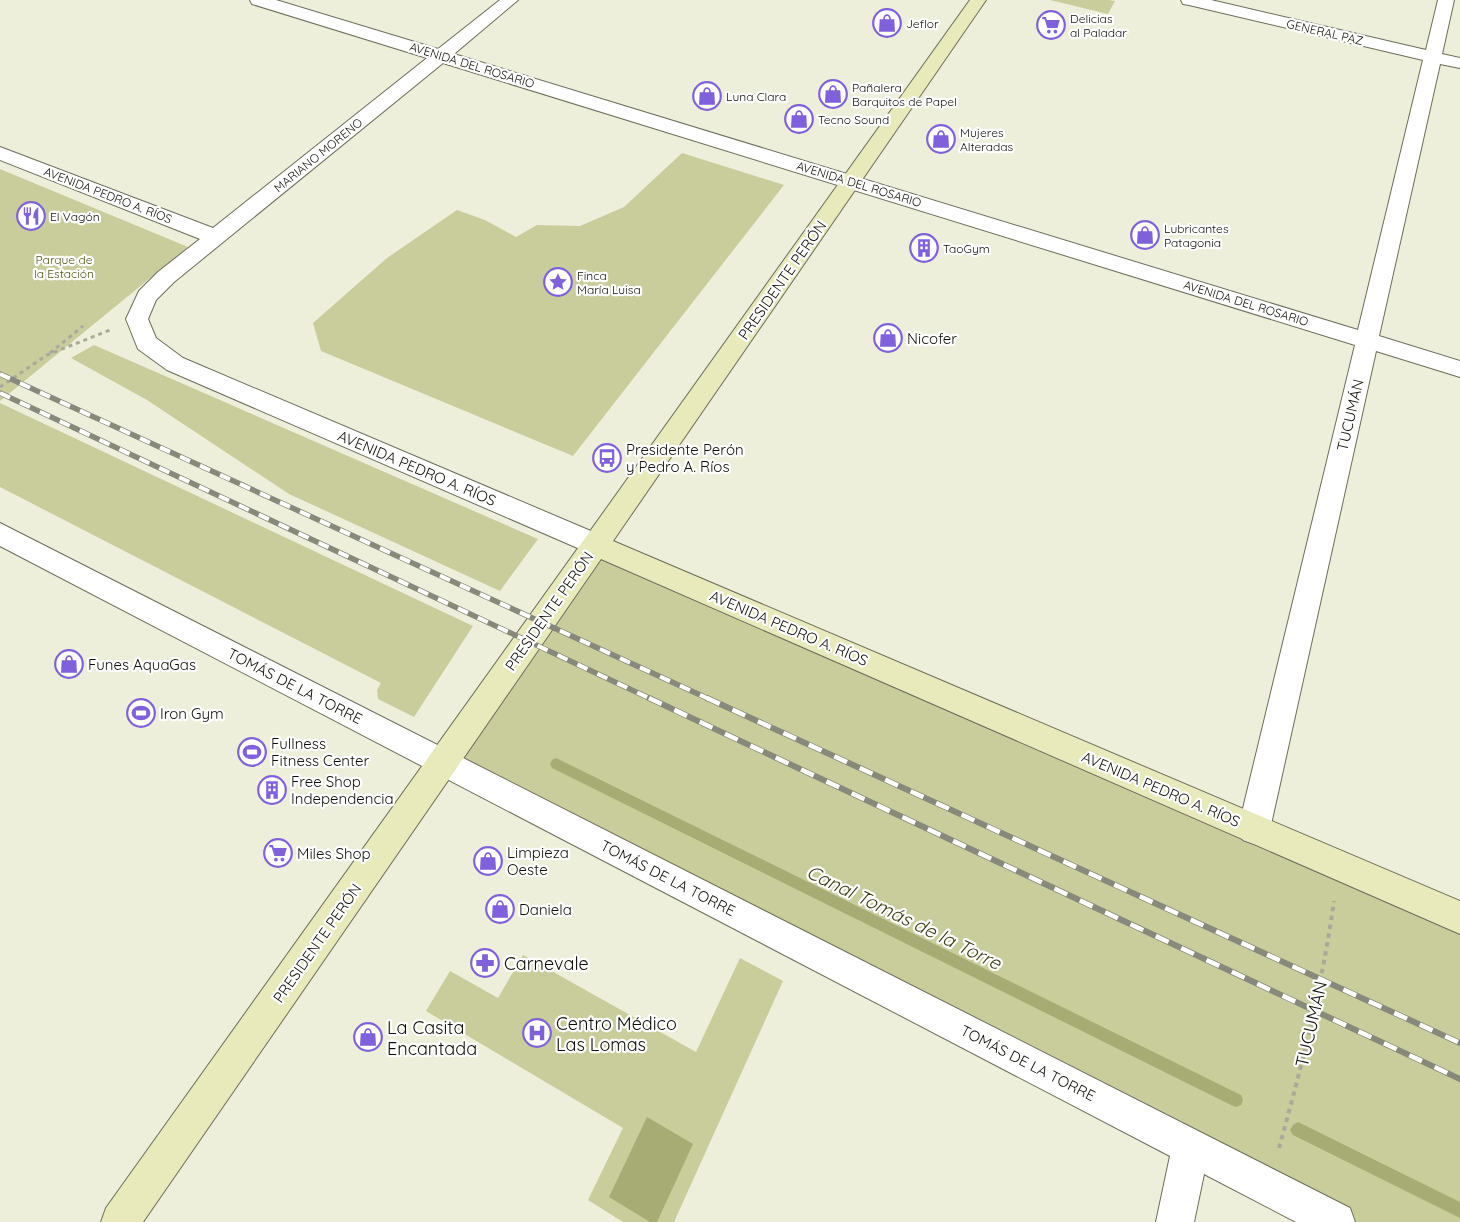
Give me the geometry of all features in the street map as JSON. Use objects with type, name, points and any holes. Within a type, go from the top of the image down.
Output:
[{"type":"main road","name":"PRESIDENTE PERÓN","points":[[120,1222],[978,0]]},
{"type":"main road","name":"AVENIDA PEDRO A. RÍOS","points":[[596,545],[1460,918]]},
{"type":"street","name":"AVENIDA DEL ROSARIO","points":[[258,0],[1460,369]]},
{"type":"street","name":"MARIANO MORENO","points":[[137,319],[147,296],[166,277],[510,0]]},
{"type":"street","name":"GENERAL PAZ","points":[[1189,0],[1460,63]]},
{"type":"street","name":"TUCUMÁN","points":[[1254,829],[1446,0]]},
{"type":"street","name":"AVENIDA PEDRO A. RÍOS","points":[[0,153],[215,237]]},
{"type":"street","name":"AVENIDA PEDRO A. RÍOS","points":[[137,319],[146,343],[175,364],[596,545]]},
{"type":"street","name":"TOMÁS DE LA TORRE","points":[[0,534],[1336,1222]]},
{"type":"street","points":[[1175,1222],[1191,1147]]},
{"type":"path","points":[[47,355],[137,319]]},
{"type":"path","points":[[0,387],[47,355],[82,326]]},
{"type":"path","name":"TUCUMÁN","points":[[1267,1187],[1296,1089],[1322,980],[1336,888],[1326,860]]},
{"type":"green space","points":[[1050,0],[1109,0],[1115,1],[1108,14]]},
{"type":"green space","points":[[682,153],[784,185],[573,456],[321,351],[313,323],[387,258],[457,210],[485,220],[516,237],[537,225],[580,226],[624,207]]},
{"type":"green space","name":"Parque de la Estación","points":[[0,169],[188,247],[0,401]]},
{"type":"green space","points":[[94,345],[538,539],[500,591],[289,494],[147,400],[71,358]]},
{"type":"green space","points":[[0,403],[473,626],[414,717],[378,699],[377,690],[381,683],[0,487]]},
{"type":"green space","points":[[596,545],[1460,918],[1460,1222],[1336,1222],[444,762]]},
{"type":"green space","points":[[523,955],[696,1052],[740,958],[783,981],[674,1222],[623,1222],[588,1200],[623,1128],[426,1011],[450,971],[498,998]]},
{"type":"shaded area","points":[[647,1117],[693,1144],[657,1222],[650,1222],[609,1197]]},
{"type":"waterway","name":"Canal Tomás de la Torre","points":[[556,764],[1236,1100]]},
{"type":"waterway","name":"Canal Tomás de la Torre","points":[[1298,1130],[1460,1210]]},
{"type":"railway","points":[[0,374],[709,699]]},
{"type":"railway","points":[[0,393],[651,699]]},
{"type":"railway","points":[[649,698],[1460,1079]]},
{"type":"railway","points":[[707,698],[1460,1043]]},
{"type":"place","name":"Jeflor","points":[[887,23]]},
{"type":"place","name":"Delicias al Paladar","points":[[1051,25]]},
{"type":"place","name":"Pañalera Barquitos de Papel","points":[[833,94]]},
{"type":"place","name":"Luna Clara","points":[[707,96]]},
{"type":"place","name":"Tecno Sound","points":[[799,119]]},
{"type":"place","name":"Mujeres Alteradas","points":[[941,139]]},
{"type":"place","name":"El Vagón","points":[[31,216]]},
{"type":"place","name":"Lubricantes Patagonia","points":[[1145,235]]},
{"type":"place","name":"TaoGym","points":[[924,248]]},
{"type":"place","name":"Finca María Luisa","points":[[558,282]]},
{"type":"place","name":"Nicofer","points":[[888,338]]},
{"type":"place","name":"Presidente Perón y Pedro A. Ríos","points":[[607,458]]},
{"type":"place","name":"Funes AquaGas","points":[[69,664]]},
{"type":"place","name":"Iron Gym","points":[[141,713]]},
{"type":"place","name":"Fullness Fitness Center","points":[[252,752]]},
{"type":"place","name":"Free Shop Independencia","points":[[272,790]]},
{"type":"place","name":"Miles Shop","points":[[278,853]]},
{"type":"place","name":"Limpieza Oeste","points":[[488,861]]},
{"type":"place","name":"Daniela","points":[[500,909]]},
{"type":"place","name":"Carnevale","points":[[485,963]]},
{"type":"place","name":"Centro Médico Las Lomas","points":[[537,1033]]},
{"type":"place","name":"La Casita Encantada","points":[[368,1037]]}]
